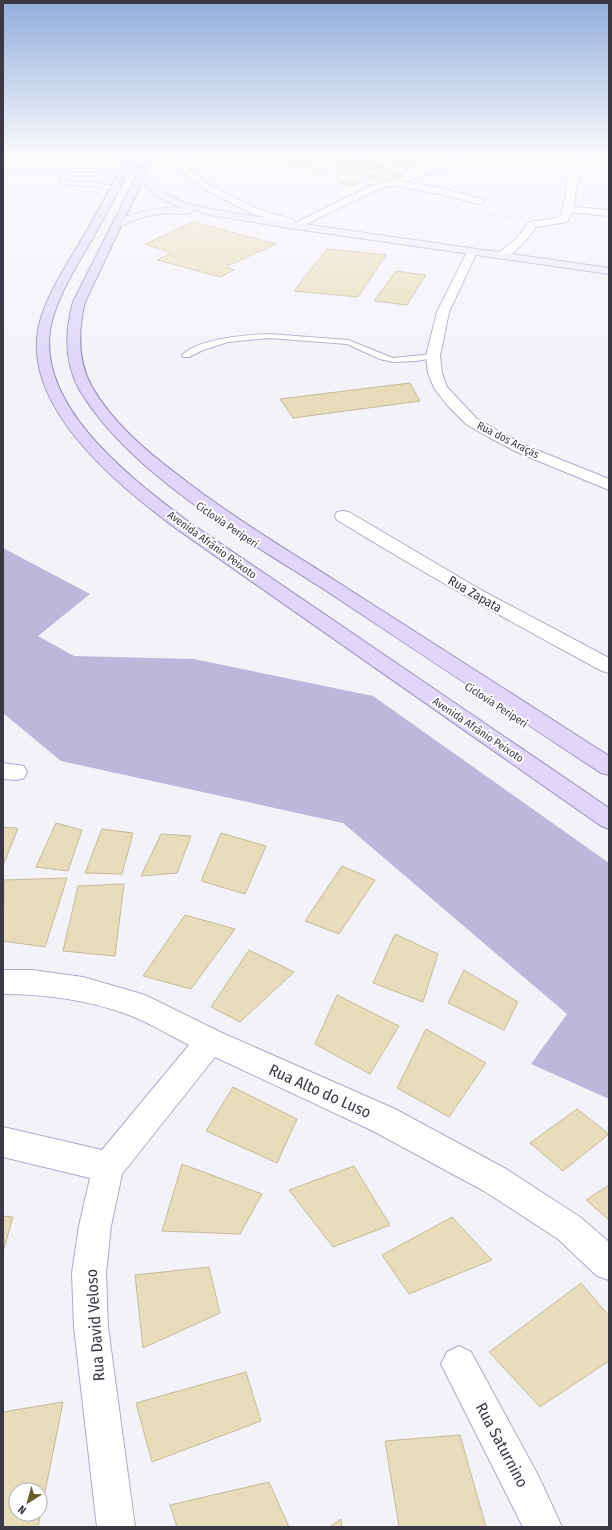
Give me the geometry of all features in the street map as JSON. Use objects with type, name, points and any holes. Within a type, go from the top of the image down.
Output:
[{"type":"main road","name":"Avenida Afrânio Peixoto","points":[[94,226],[62,284],[48,315],[43,334],[42,348],[44,365],[53,389],[68,416],[88,441],[118,472],[189,530],[356,647],[609,820]]},
{"type":"main road","points":[[117,226],[80,302],[73,340],[76,364],[85,387],[100,410],[123,436],[187,490],[220,514],[609,767]]},
{"type":"main road","points":[[296,226],[609,271]]},
{"type":"street","points":[[501,256],[520,241],[535,226]]},
{"type":"street","name":"Rua dos Araçás","points":[[472,252],[446,303],[433,356],[435,373],[441,388],[453,403],[471,421],[524,450],[609,486]]},
{"type":"street","name":"Rua Zapata","points":[[343,516],[408,557],[505,611],[609,666]]},
{"type":"street","name":"Rua Alto do Luso","points":[[3,982],[32,982],[83,988],[135,1004],[210,1041],[384,1120],[495,1180],[569,1228],[609,1264]]},
{"type":"street","name":"Rua David Veloso","points":[[116,1527],[91,1327],[88,1273],[95,1226],[108,1167],[210,1041]]},
{"type":"street","points":[[3,1142],[108,1167]]},
{"type":"street","name":"Rua Saturnino","points":[[459,1364],[526,1490],[543,1527]]},
{"type":"lane","points":[[186,355],[202,346],[217,341],[261,336],[330,339],[348,343],[395,360],[433,356]]},
{"type":"shaded area","points":[[3,548],[90,594],[38,636],[74,656],[194,659],[373,696],[609,863],[609,1099],[531,1064],[567,1014],[343,823],[61,761],[3,713]]},
{"type":"building","points":[[183,226],[210,226],[276,244],[225,267],[234,270],[220,277],[157,260],[172,253],[145,244]]},
{"type":"building","points":[[327,249],[386,255],[358,297],[294,291]]},
{"type":"building","points":[[396,271],[426,275],[407,305],[374,301]]},
{"type":"building","points":[[410,383],[420,401],[293,418],[280,399]]},
{"type":"building","points":[[56,823],[82,830],[68,871],[36,867]]},
{"type":"building","points":[[3,827],[18,828],[3,866]]},
{"type":"building","points":[[102,829],[133,833],[122,874],[85,873]]},
{"type":"building","points":[[221,833],[266,846],[245,894],[201,881]]},
{"type":"building","points":[[161,834],[191,836],[177,873],[141,876]]},
{"type":"building","points":[[342,866],[375,880],[339,934],[305,921]]},
{"type":"building","points":[[67,878],[45,947],[3,941],[4,880]]},
{"type":"building","points":[[124,884],[115,956],[63,951],[78,886]]},
{"type":"building","points":[[185,915],[235,929],[191,989],[143,976]]},
{"type":"building","points":[[395,934],[438,954],[423,1002],[373,983]]},
{"type":"building","points":[[249,950],[294,972],[240,1022],[211,1007]]},
{"type":"building","points":[[464,970],[518,1002],[504,1030],[448,1003]]},
{"type":"building","points":[[337,995],[399,1026],[370,1074],[315,1044]]},
{"type":"building","points":[[426,1029],[486,1063],[449,1117],[397,1088]]},
{"type":"building","points":[[233,1087],[297,1119],[277,1163],[206,1131]]},
{"type":"building","points":[[577,1109],[609,1134],[563,1171],[530,1143]]},
{"type":"building","points":[[182,1164],[262,1194],[240,1234],[162,1231]]},
{"type":"building","points":[[354,1166],[390,1225],[333,1247],[289,1190]]},
{"type":"building","points":[[609,1185],[609,1220],[586,1200]]},
{"type":"building","points":[[3,1216],[13,1217],[3,1252]]},
{"type":"building","points":[[452,1217],[492,1260],[409,1294],[382,1255]]},
{"type":"building","points":[[209,1267],[220,1313],[143,1348],[135,1275]]},
{"type":"building","points":[[581,1283],[609,1316],[609,1361],[540,1407],[489,1352]]},
{"type":"building","points":[[246,1372],[261,1421],[152,1462],[136,1403]]},
{"type":"building","points":[[63,1402],[47,1482],[8,1482],[8,1522],[39,1522],[38,1527],[3,1527],[3,1412]]},
{"type":"building","points":[[460,1435],[486,1527],[399,1527],[385,1441]]},
{"type":"building","points":[[269,1482],[289,1527],[177,1527],[170,1505]]},
{"type":"building","points":[[341,1519],[342,1527],[330,1527]]}]
